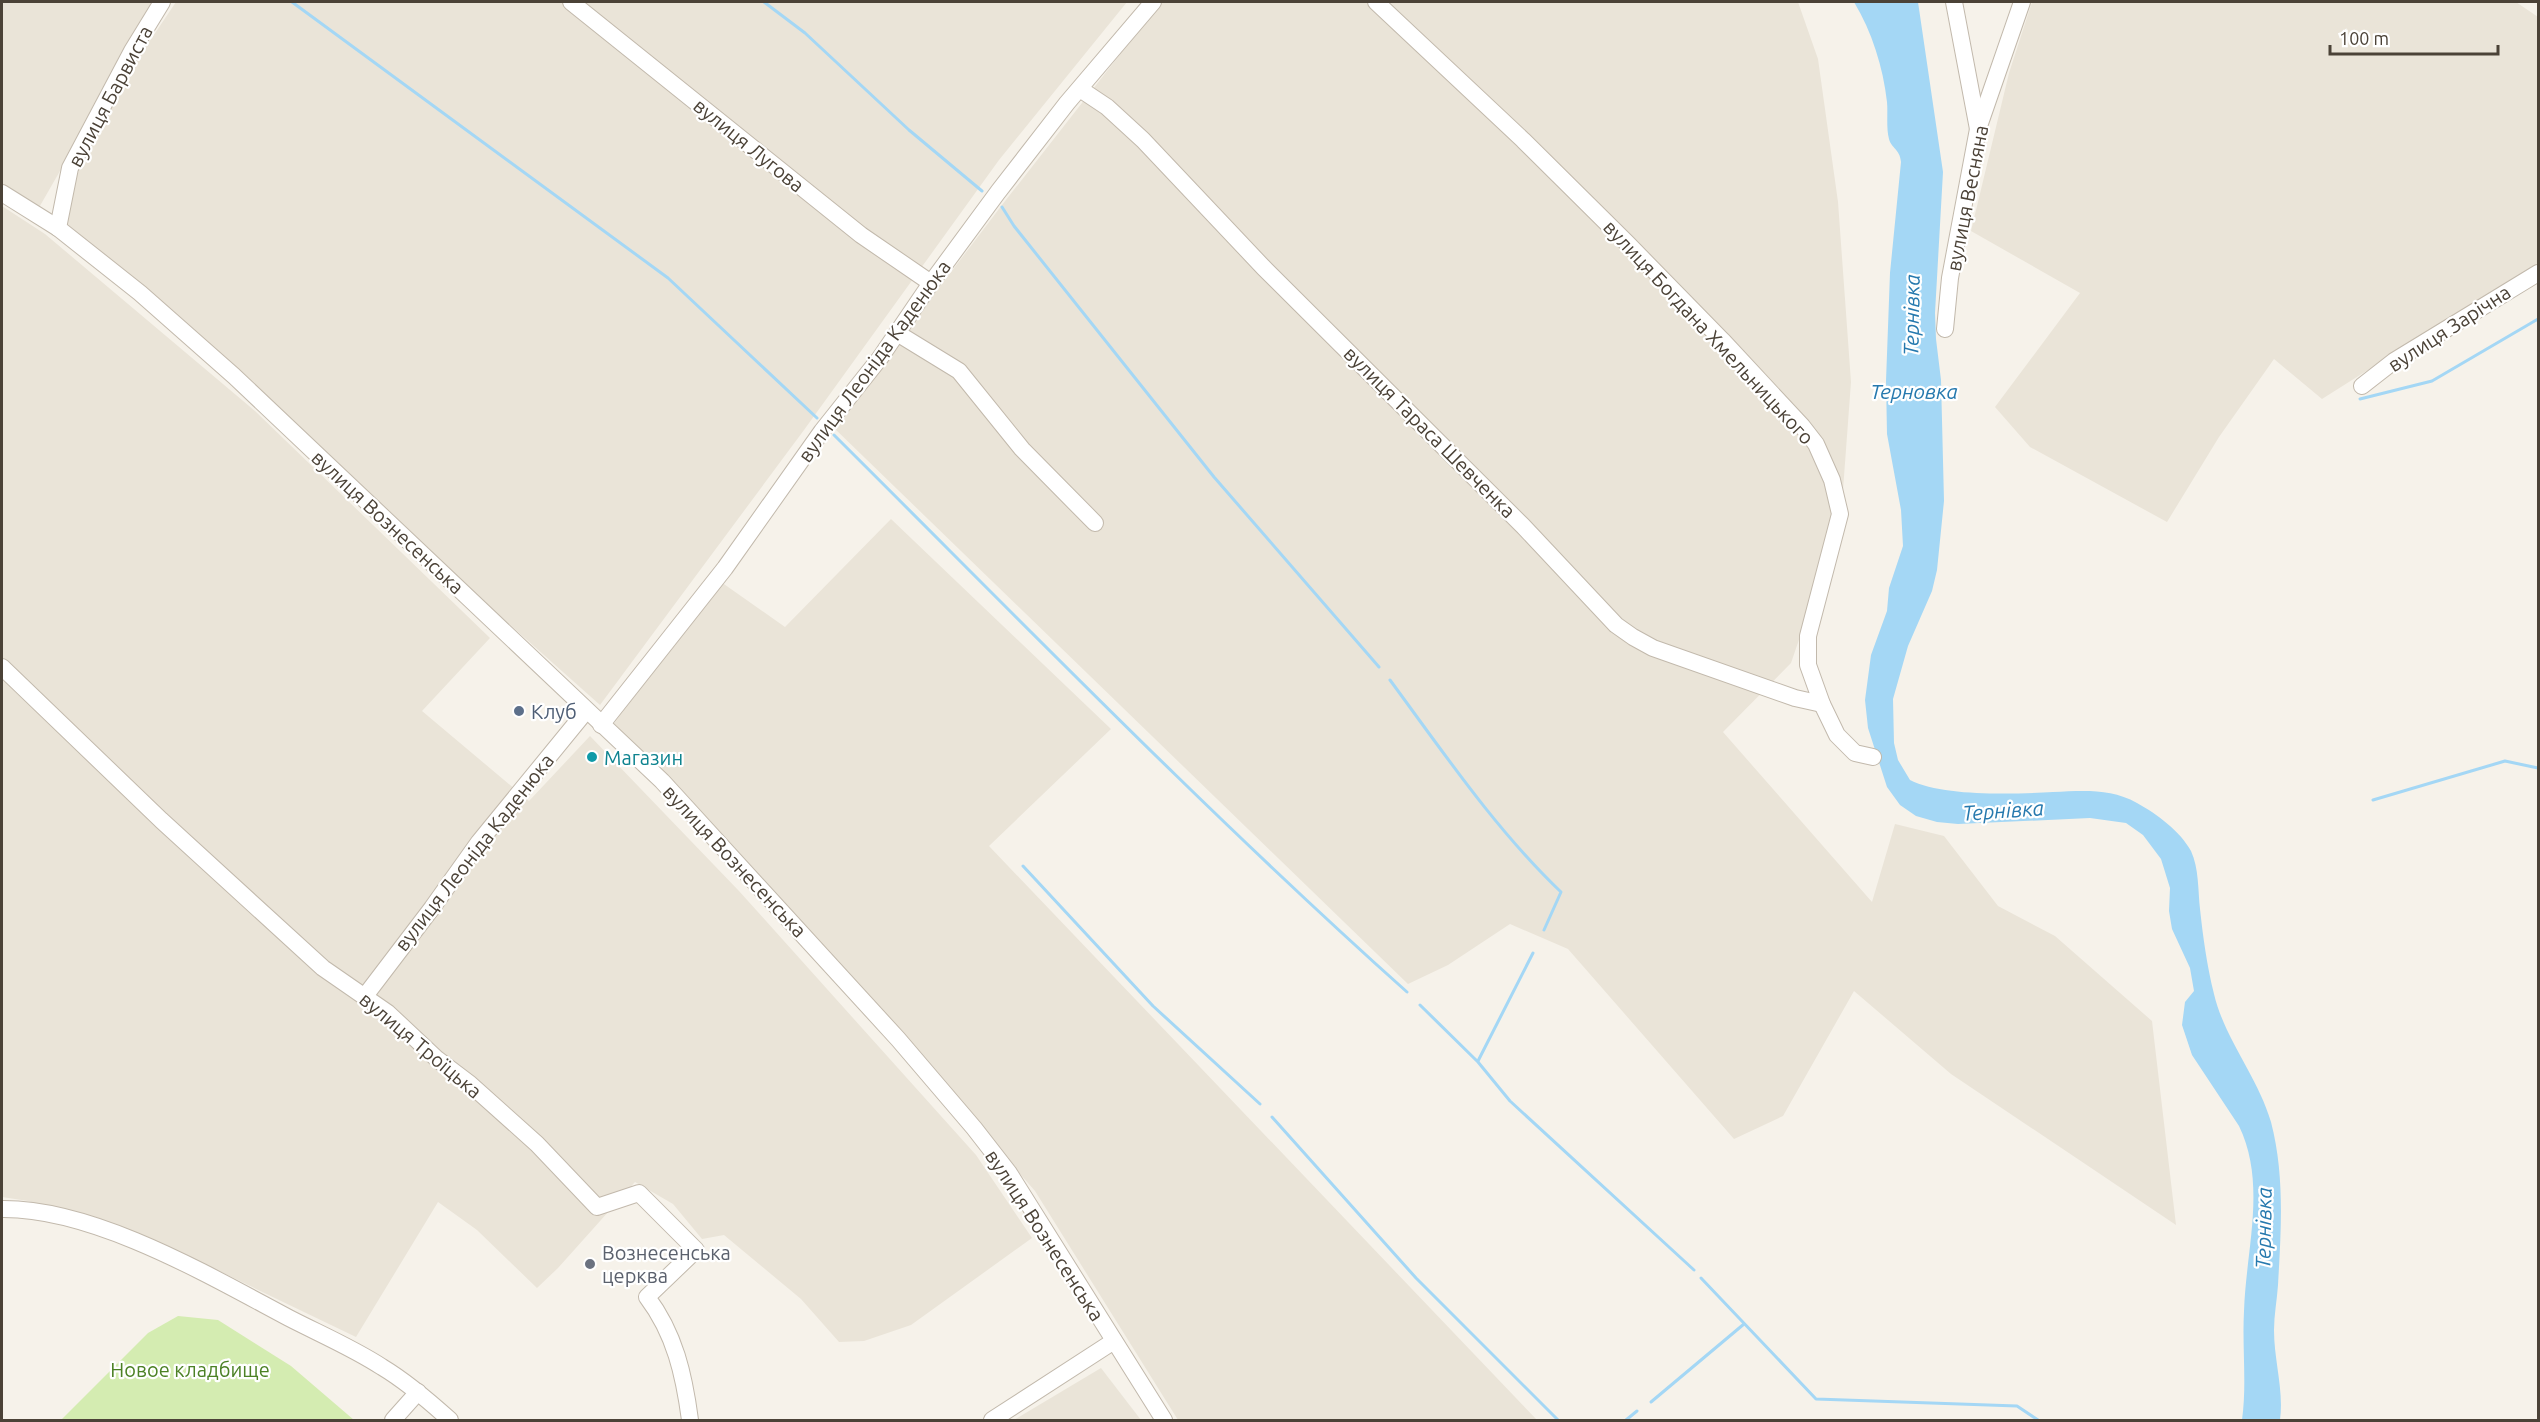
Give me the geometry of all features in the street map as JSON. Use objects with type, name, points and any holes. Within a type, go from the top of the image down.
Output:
[{"type":"street","name":"вулиця Барвиста","points":[[58,228],[70,168],[132,51],[162,2]]},
{"type":"street","name":"вулиця Лугова","points":[[571,2],[861,235],[931,283]]},
{"type":"street","name":"вулиця Леоніда Каденюка","points":[[601,725],[725,568],[822,431],[880,358],[931,283],[1024,158],[1154,2]]},
{"type":"street","name":"вулиця Богдана Хмельницького","points":[[1376,2],[1515,132],[1628,244],[1722,340],[1816,444],[1832,480],[1840,514],[1808,636],[1808,665],[1822,704],[1843,743],[1855,753],[1873,756]]},
{"type":"street","points":[[1954,2],[1978,129]]},
{"type":"street","name":"вулиця Весняна","points":[[1945,329],[1950,278],[1978,129],[2022,2]]},
{"type":"street","name":"вулиця Тараса Шевченка","points":[[1080,89],[1107,107],[1143,140],[1263,267],[1507,509],[1616,625],[1633,637],[1672,656],[1795,698],[1822,704]]},
{"type":"street","name":"вулиця Вознесенська","points":[[2,193],[58,228],[140,293],[234,376],[670,790],[898,1039],[974,1128],[1009,1173],[1164,1420]]},
{"type":"street","name":"вулиця Зарічна","points":[[2362,386],[2394,360],[2538,273]]},
{"type":"street","points":[[897,333],[959,371],[1022,449],[1095,523]]},
{"type":"street","name":"вулиця Троїцька","points":[[2,667],[161,820],[323,968],[388,1013],[437,1059],[470,1084],[537,1144],[597,1207],[639,1193],[696,1250],[647,1297],[661,1315],[671,1336],[683,1380],[690,1420]]},
{"type":"street","name":"вулиця Леоніда Каденюка","points":[[365,996],[479,842],[586,711]]},
{"type":"street","points":[[2,1209],[25,1209],[89,1223],[162,1254],[354,1350],[418,1392],[450,1420]]},
{"type":"street","points":[[992,1420],[1114,1341]]},
{"type":"street","points":[[393,1420],[418,1392]]},
{"type":"shaded area","points":[[2,2],[157,2],[37,211],[2,189]]},
{"type":"shaded area","points":[[176,2],[1127,2],[999,160],[804,430],[600,705],[58,222],[104,109]]},
{"type":"shaded area","points":[[1161,2],[1798,2],[1818,59],[1838,202],[1851,382],[1841,517],[1791,663],[1723,732],[1872,902],[1895,824],[1944,836],[1998,906],[2055,936],[2152,1021],[2176,1225],[1951,1074],[1854,991],[1783,1116],[1734,1139],[1568,949],[1510,924],[1448,965],[1408,984],[833,427],[1002,205]]},
{"type":"shaded area","points":[[2032,2],[2516,2],[2538,17],[2538,268],[2496,289],[2322,399],[2274,359],[2219,437],[2167,522],[2030,447],[1995,407],[2080,293],[1971,231],[2009,73]]},
{"type":"shaded area","points":[[2,206],[45,234],[255,411],[490,638],[422,711],[529,801],[590,736],[739,891],[976,1155],[1032,1238],[911,1325],[864,1341],[839,1342],[801,1299],[724,1235],[702,1239],[673,1204],[635,1182],[558,1268],[537,1288],[477,1230],[438,1202],[356,1337],[167,1246],[28,1201],[2,1197]]},
{"type":"shaded area","points":[[891,519],[1111,729],[989,846],[1537,1420],[1178,1420],[1035,1191],[773,891],[612,726],[721,582],[785,627]]},
{"type":"shaded area","points":[[1101,1368],[1141,1420],[1014,1420]]},
{"type":"green space","name":"Новое кладбище","points":[[178,1316],[218,1320],[291,1366],[354,1420],[61,1420],[148,1333]]},
{"type":"water","name":"Терновка","points":[[1854,2],[1918,2],[1943,172],[1935,313],[1941,380],[1944,501],[1937,570],[1932,591],[1908,646],[1893,699],[1894,743],[1898,760],[1910,780],[1941,789],[2000,794],[2086,791],[2127,798],[2160,818],[2181,837],[2191,851],[2197,872],[2204,941],[2214,994],[2226,1027],[2265,1105],[2275,1142],[2280,1183],[2281,1224],[2274,1319],[2281,1398],[2280,1420],[2242,1420],[2244,1311],[2253,1217],[2252,1171],[2239,1126],[2192,1055],[2182,1025],[2185,1002],[2194,991],[2190,968],[2172,929],[2169,911],[2170,888],[2161,859],[2143,835],[2126,823],[2090,818],[1958,824],[1937,822],[1916,816],[1900,805],[1887,787],[1868,728],[1865,700],[1871,655],[1887,611],[1889,588],[1903,546],[1901,510],[1887,434],[1886,381],[1890,273],[1901,162],[1899,154],[1889,139],[1887,102],[1880,63],[1866,25]]},
{"type":"waterway","points":[[292,2],[668,278],[817,418]]},
{"type":"waterway","points":[[764,2],[805,33],[909,130],[982,191]]},
{"type":"waterway","points":[[1002,207],[1014,226],[1214,477],[1379,667]]},
{"type":"waterway","points":[[2360,399],[2432,381],[2538,319]]},
{"type":"waterway","points":[[834,435],[1189,788],[1407,992]]},
{"type":"waterway","points":[[1390,680],[1492,817],[1561,892],[1544,930]]},
{"type":"waterway","points":[[2373,800],[2505,761],[2538,768]]},
{"type":"waterway","points":[[1023,866],[1153,1006],[1260,1104]]},
{"type":"waterway","points":[[1478,1061],[1533,953]]},
{"type":"waterway","points":[[1420,1005],[1478,1062],[1510,1101],[1694,1270]]},
{"type":"waterway","points":[[1272,1117],[1416,1278],[1558,1420]]},
{"type":"waterway","points":[[1701,1278],[1816,1399],[2017,1406],[2038,1420]]},
{"type":"waterway","points":[[1651,1402],[1744,1324]]},
{"type":"waterway","points":[[1626,1420],[1637,1411]]},
{"type":"place","name":"Клуб","points":[[519,711]]},
{"type":"place","name":"Магазин","points":[[592,757]]},
{"type":"place","name":"Вознесенська церква","points":[[590,1264]]},
{"type":"water label","name":"Тернівка","points":[[1911,315]]},
{"type":"water label","name":"Тернівка","points":[[2003,810]]},
{"type":"water label","name":"Тернівка","points":[[2263,1228]]}]
